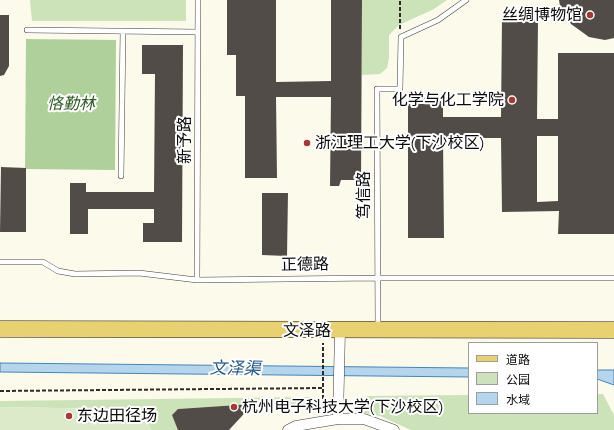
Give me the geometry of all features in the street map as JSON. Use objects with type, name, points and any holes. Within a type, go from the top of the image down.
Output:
[{"type":"main road","name":"文泽路","points":[[0,329],[340,331],[614,330]]},
{"type":"street","points":[[338,419],[340,331]]},
{"type":"street","points":[[288,430],[296,426],[338,419],[364,419],[394,430]]},
{"type":"lane","name":"新予路","points":[[197,280],[198,0]]},
{"type":"lane","points":[[401,36],[438,20],[466,0]]},
{"type":"lane","points":[[27,30],[198,32]]},
{"type":"lane","points":[[121,176],[123,31]]},
{"type":"lane","name":"笃信路","points":[[378,331],[377,89],[400,88],[401,36]]},
{"type":"lane","name":"正德路","points":[[0,262],[43,262],[58,271],[75,274],[138,273],[197,280],[614,278]]},
{"type":"path","points":[[400,0],[399,25],[401,36]]},
{"type":"path","points":[[323,352],[323,422]]},
{"type":"path","points":[[0,391],[323,388]]},
{"type":"green space","points":[[30,0],[186,0],[186,21],[32,21]]},
{"type":"green space","points":[[362,0],[447,0],[434,9],[399,25],[389,35],[389,58],[387,68],[380,74],[362,75]]},
{"type":"green space","name":"恪勤林","points":[[26,39],[116,40],[115,170],[25,169]]},
{"type":"green space","points":[[598,394],[603,394],[614,415],[614,430],[411,430],[380,416],[364,413],[367,396],[468,395],[468,414],[598,414]]},
{"type":"green space","points":[[313,397],[309,402],[301,407],[253,404],[178,409],[178,430],[152,430],[145,421],[130,412],[112,409],[0,407],[0,401]]},
{"type":"green space","name":"东边田径场","points":[[0,407],[112,409],[130,412],[145,421],[152,430],[0,430]]},
{"type":"water","name":"文泽渠","points":[[0,363],[468,368],[468,377],[0,372]]},
{"type":"water","points":[[598,370],[614,370],[614,385],[598,379]]},
{"type":"building","points":[[227,0],[276,0],[276,82],[331,81],[331,0],[362,0],[361,180],[341,180],[339,186],[330,186],[331,97],[276,97],[277,178],[245,178],[245,96],[236,96],[236,55],[227,55]]},
{"type":"building","name":"丝绸博物馆","points":[[559,0],[614,0],[614,38],[605,40],[589,37],[571,24],[560,6]]},
{"type":"building","points":[[0,15],[9,15],[9,66],[4,75],[0,76]]},
{"type":"building","points":[[502,19],[538,20],[537,119],[558,119],[558,53],[614,53],[614,234],[558,234],[559,211],[502,212],[501,138],[443,138],[444,238],[408,238],[408,97],[443,97],[443,117],[501,117]],"holes":[[[537,136],[558,136],[558,201],[537,202]]]},
{"type":"building","points":[[142,45],[183,45],[182,242],[143,242],[143,223],[154,223],[154,209],[88,209],[88,234],[70,234],[70,183],[86,183],[86,192],[154,192],[155,74],[142,74]]},
{"type":"building","points":[[1,167],[26,168],[26,232],[0,232]]},
{"type":"building","points":[[262,193],[288,193],[287,256],[262,255]]},
{"type":"building","points":[[253,404],[229,430],[178,430],[172,415],[178,409]]},
{"type":"place","name":"丝绸博物馆","points":[[590,15]]},
{"type":"place","name":"化学与化工学院","points":[[512,100]]},
{"type":"place","name":"浙江理工大学(下沙校区)","points":[[307,143]]},
{"type":"place","name":"杭州电子科技大学(下沙校区)","points":[[234,407]]},
{"type":"place","name":"东边田径场","points":[[69,416]]}]
